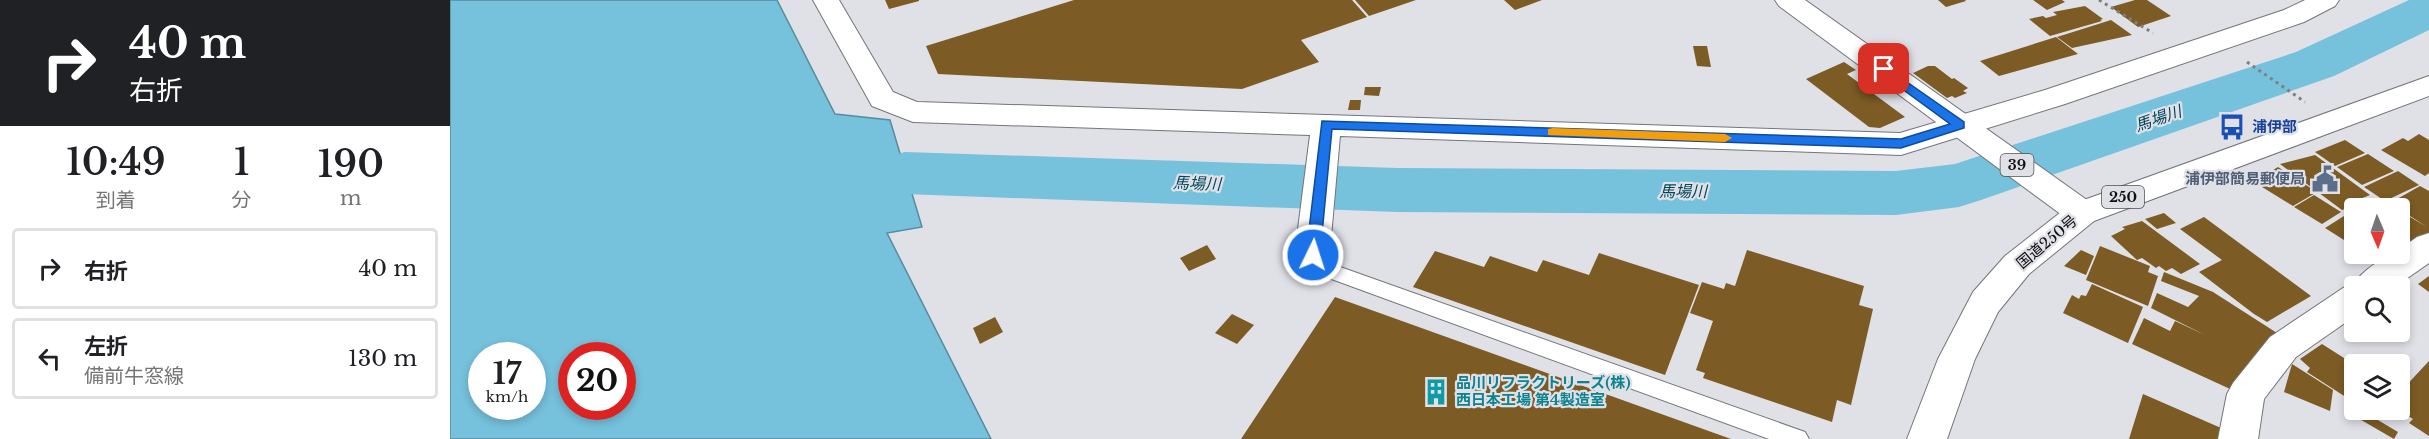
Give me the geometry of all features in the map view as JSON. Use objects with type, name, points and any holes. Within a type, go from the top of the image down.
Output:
[{"type":"main road","points":[[826,0],[882,99],[913,112],[1326,129],[1901,144],[1968,130],[2294,16],[2326,0]]},
{"type":"main road","name":"39","points":[[1788,0],[2071,204]]},
{"type":"main road","name":"国道250号","points":[[1927,439],[1966,336],[1998,285],[2036,249],[2071,204],[2429,85]]},
{"type":"main road","points":[[1314,237],[1326,129]]},
{"type":"main road","points":[[2386,276],[2429,246]]},
{"type":"main road","points":[[2238,439],[2246,394],[2283,347],[2344,305]]},
{"type":"lane","points":[[1314,237],[1313,255],[1322,268],[1797,439]]},
{"type":"path","points":[[2099,0],[2153,33]]},
{"type":"path","points":[[2239,56],[2313,107]]},
{"type":"water","points":[[450,0],[777,0],[835,114],[890,120],[922,227],[887,233],[991,439],[450,439]]},
{"type":"building","points":[[885,0],[919,0],[919,1],[889,9]]},
{"type":"building","points":[[1074,0],[1352,0],[1367,17],[1301,40],[1319,62],[1242,89],[938,74],[926,46]]},
{"type":"building","points":[[1355,0],[1416,0],[1369,16]]},
{"type":"building","points":[[1504,0],[1542,0],[1515,10]]},
{"type":"building","points":[[1938,0],[1965,0],[1966,1],[1946,7]]},
{"type":"building","points":[[2033,0],[2062,0],[2065,2],[2047,10]]},
{"type":"building","points":[[2135,0],[2147,0],[2171,16],[2138,27],[2111,7]]},
{"type":"building","points":[[2085,6],[2103,19],[2100,20],[2102,21],[2050,36],[2029,19],[2043,16],[2046,18],[2057,15],[2053,12]]},
{"type":"building","points":[[2111,20],[2132,35],[2072,48],[2057,37]]},
{"type":"building","points":[[2056,37],[2078,54],[1999,76],[1980,61]]},
{"type":"building","points":[[1693,46],[1707,46],[1711,67],[1697,66]]},
{"type":"building","points":[[1844,62],[1856,70],[1847,74],[1905,117],[1880,128],[1869,127],[1806,79]]},
{"type":"building","points":[[1928,66],[1935,66],[1952,79],[1954,78],[1968,88],[1963,91],[1967,93],[1955,98],[1952,96],[1947,98],[1913,73]]},
{"type":"building","points":[[1365,87],[1381,87],[1379,96],[1364,95]]},
{"type":"building","points":[[1350,100],[1361,100],[1360,110],[1348,110]]},
{"type":"building","points":[[2419,134],[2429,140],[2429,173],[2425,176],[2381,150],[2403,138],[2408,141]]},
{"type":"building","points":[[2345,140],[2365,153],[2335,166],[2315,152]]},
{"type":"building","points":[[2368,154],[2394,171],[2362,185],[2337,167]]},
{"type":"building","name":"浦伊部簡易郵便局","points":[[2315,155],[2370,195],[2362,198],[2344,198],[2344,209],[2342,210],[2280,164]]},
{"type":"building","points":[[2278,167],[2317,192],[2293,206],[2254,182]]},
{"type":"building","points":[[2398,171],[2419,185],[2391,198],[2380,198],[2364,187]]},
{"type":"building","points":[[2420,186],[2429,191],[2429,240],[2410,247],[2410,217],[2427,227],[2410,216],[2410,198],[2399,198]]},
{"type":"building","points":[[2314,195],[2341,212],[2322,224],[2294,207]]},
{"type":"building","points":[[2164,213],[2176,223],[2157,229],[2145,219]]},
{"type":"building","points":[[2344,216],[2344,240],[2325,228]]},
{"type":"building","points":[[2204,217],[2311,296],[2267,322],[2254,314],[2199,272],[2222,260],[2180,229]]},
{"type":"building","points":[[2142,221],[2200,264],[2181,274],[2172,268],[2166,271],[2159,266],[2156,268],[2142,258],[2137,260],[2111,236],[2125,229],[2122,227]]},
{"type":"building","points":[[1207,245],[1216,259],[1189,271],[1180,258]]},
{"type":"building","points":[[2100,246],[2150,266],[2148,272],[2158,276],[2148,306],[2086,280]]},
{"type":"building","points":[[1747,250],[1864,286],[1859,305],[1873,309],[1851,405],[1837,400],[1832,422],[1703,378],[1705,373],[1696,370],[1713,321],[1690,313],[1702,282],[1724,289],[1726,283],[1735,286]]},
{"type":"building","points":[[2081,250],[2094,256],[2086,275],[2064,266]]},
{"type":"building","points":[[1435,251],[1484,267],[1490,256],[1537,272],[1543,260],[1589,275],[1599,253],[1699,285],[1665,375],[1413,287]]},
{"type":"building","points":[[2164,272],[2213,292],[2277,333],[2241,394],[2132,344],[2144,318],[2170,331],[2175,321],[2205,335],[2151,308],[2157,293],[2188,307],[2199,296],[2161,281]]},
{"type":"building","points":[[2429,276],[2429,292],[2418,284]]},
{"type":"building","points":[[2092,284],[2143,307],[2128,343],[2063,313],[2072,295],[2079,299],[2081,295],[2086,296]]},
{"type":"building","name":"品川リフラクトリーズ(株) 西日本工場 第4製造室","points":[[1335,297],[1731,439],[1241,439]]},
{"type":"building","points":[[1232,314],[1254,325],[1237,344],[1215,333]]},
{"type":"building","points":[[995,317],[1003,332],[980,344],[973,328]]},
{"type":"building","points":[[2322,344],[2344,358],[2344,396],[2307,372],[2310,368],[2300,359]]},
{"type":"building","points":[[2429,361],[2429,436],[2409,423],[2413,419],[2410,417],[2410,381]]},
{"type":"building","points":[[2292,364],[2333,390],[2330,411],[2284,392]]},
{"type":"building","points":[[2143,394],[2228,431],[2226,439],[2129,439]]},
{"type":"building","points":[[2361,420],[2378,420],[2398,432],[2394,439]]},
{"type":"waterway","name":"馬場川","points":[[905,173],[1397,190],[1896,193],[1959,185],[2315,64],[2429,10]]},
{"type":"slow traffic","points":[[1553,132],[1725,138]]},
{"type":"place","name":"浦伊部","points":[[2232,127]]},
{"type":"place","name":"浦伊部簡易郵便局","points":[[2325,179]]},
{"type":"place","name":"品川リフラクトリーズ(株) 西日本工場 第4製造室","points":[[1436,392]]},
{"type":"route","points":[[1313,255],[1326,124],[1901,144],[1960,125],[1884,69]]}]
